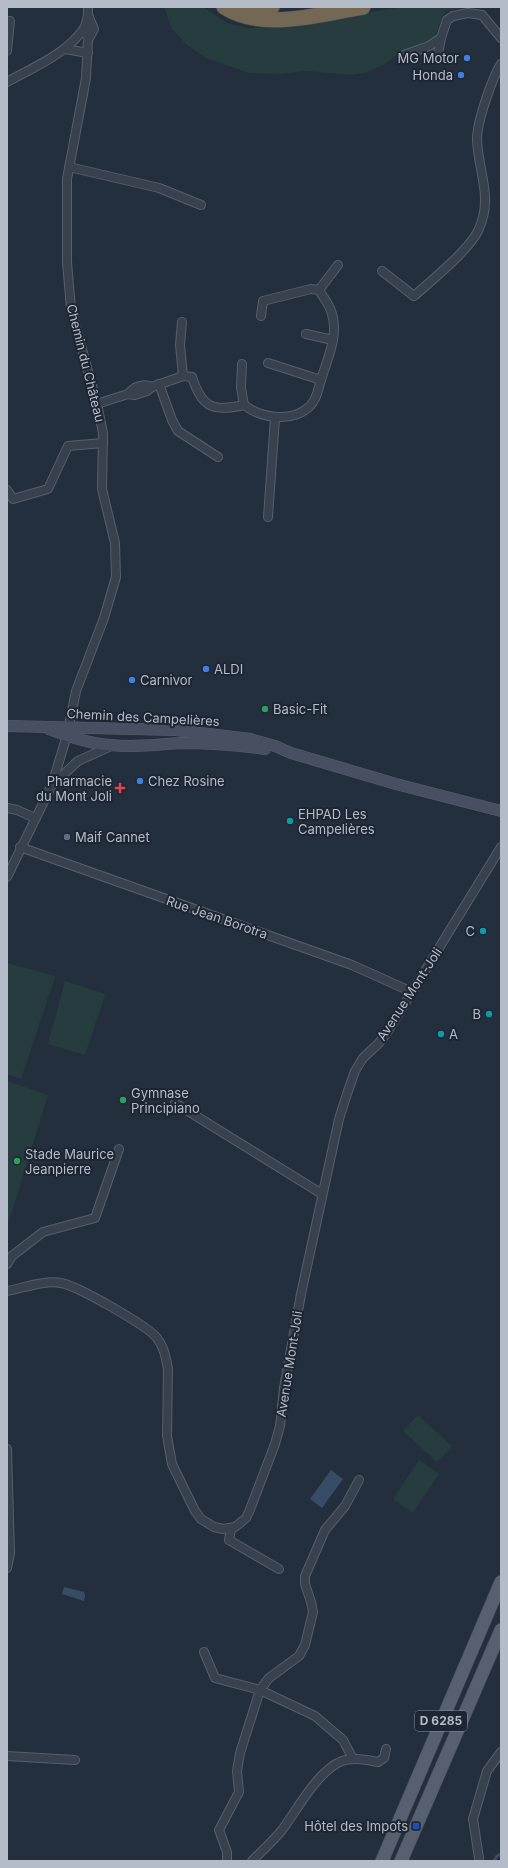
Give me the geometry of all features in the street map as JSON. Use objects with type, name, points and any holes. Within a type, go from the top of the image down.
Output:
[{"type":"highway","points":[[224,7],[241,16],[254,19],[280,20],[363,7]]},
{"type":"highway","points":[[244,7],[252,9],[272,7]]},
{"type":"main road","name":"Chemin des Campelières","points":[[7,726],[40,726],[68,731],[111,746],[140,747],[180,743],[209,743],[291,753]]},
{"type":"main road","name":"Chemin des Campelières","points":[[68,731],[176,730],[211,733],[250,739],[275,746],[291,753],[396,784],[501,811]]},
{"type":"main road","name":"D 6285","points":[[382,1861],[501,1582]]},
{"type":"main road","name":"D 6285","points":[[401,1861],[501,1630]]},
{"type":"street","name":"Chemin du Château","points":[[52,785],[68,731],[76,691],[101,625],[116,577],[115,543],[102,489],[103,433],[97,404],[71,309],[67,254],[67,179],[86,78],[88,40],[85,27],[88,11]]},
{"type":"street","name":"Chemin du Château","points":[[88,11],[94,29],[88,40]]},
{"type":"street","points":[[438,54],[441,38],[450,17],[468,13],[477,14],[486,18],[501,38]]},
{"type":"street","points":[[7,51],[10,21]]},
{"type":"street","points":[[7,82],[65,50],[78,38],[85,27]]},
{"type":"street","points":[[404,55],[429,46],[441,38]]},
{"type":"street","points":[[65,50],[88,53]]},
{"type":"street","points":[[382,271],[414,296],[444,269],[477,233],[483,220],[486,194],[477,139],[478,127],[496,73],[501,64]]},
{"type":"street","points":[[69,168],[159,188],[201,205]]},
{"type":"street","points":[[319,290],[338,265]]},
{"type":"street","points":[[261,316],[263,301],[311,289],[319,290]]},
{"type":"street","points":[[242,364],[241,388],[244,405],[251,410],[268,417],[275,418],[297,414],[308,408],[315,401],[332,349],[332,312],[319,290]]},
{"type":"street","points":[[182,322],[180,345],[183,376]]},
{"type":"street","points":[[306,334],[332,340]]},
{"type":"street","points":[[268,364],[321,380]]},
{"type":"street","points":[[97,404],[128,394],[136,395],[147,391],[156,385],[183,376],[192,377],[196,391],[206,402],[216,409],[227,409],[244,405]]},
{"type":"street","points":[[156,385],[178,431],[218,457]]},
{"type":"street","points":[[268,517],[275,418]]},
{"type":"street","points":[[7,490],[10,500],[48,489],[68,446],[103,443]]},
{"type":"street","points":[[7,877],[20,847],[52,785],[78,761],[111,746]]},
{"type":"street","points":[[7,808],[17,810],[35,818]]},
{"type":"street","name":"Rue Jean Borotra","points":[[20,847],[352,965],[412,992]]},
{"type":"street","name":"Avenue Mont-Joli","points":[[231,1528],[240,1524],[249,1512],[276,1444],[280,1426],[284,1388],[300,1299],[322,1194],[339,1119],[355,1071],[366,1053],[382,1039],[501,847]]},
{"type":"street","points":[[175,1103],[322,1194]]},
{"type":"street","points":[[7,1264],[12,1256],[42,1232],[95,1218],[119,1149]]},
{"type":"street","points":[[7,1291],[46,1283],[62,1283],[70,1285],[141,1324],[154,1334],[164,1351],[168,1369],[167,1436],[172,1464],[195,1510],[201,1519],[214,1527],[231,1528],[229,1540],[279,1569]]},
{"type":"street","points":[[7,1449],[10,1553],[7,1568]]},
{"type":"street","points":[[227,1861],[227,1852],[219,1830],[239,1792],[237,1771],[240,1753],[260,1690],[269,1678],[293,1661],[303,1650],[313,1612],[305,1584],[305,1576],[325,1530],[345,1506],[359,1480]]},
{"type":"street","points":[[204,1652],[215,1678],[260,1690],[315,1716],[343,1740],[353,1758]]},
{"type":"street","points":[[252,1861],[281,1831],[322,1776],[340,1762],[353,1758],[378,1762],[384,1758],[386,1749]]},
{"type":"street","points":[[478,1858],[474,1819],[487,1771],[501,1752]]},
{"type":"street","points":[[7,1756],[75,1760]]},
{"type":"green space","points":[[164,7],[203,7],[227,23],[246,28],[273,27],[403,7],[468,7],[445,11],[433,39],[401,52],[385,64],[365,73],[352,75],[306,71],[279,74],[249,73],[206,58],[187,45],[172,29]]},
{"type":"green space","points":[[7,963],[55,976],[21,1079],[7,1074]]},
{"type":"green space","points":[[65,981],[105,994],[85,1055],[48,1044]]},
{"type":"green space","name":"Stade Maurice Jeanpierre","points":[[7,1081],[48,1095],[7,1227]]},
{"type":"green space","points":[[418,1415],[452,1446],[437,1462],[403,1431]]},
{"type":"green space","points":[[419,1460],[439,1474],[413,1513],[393,1499]]},
{"type":"water","points":[[331,1470],[343,1479],[322,1508],[310,1499]]},
{"type":"water","points":[[64,1587],[84,1592],[84,1601],[62,1594]]},
{"type":"waterway","points":[[494,1861],[497,1856],[501,1854]]},
{"type":"place","name":"MG Motor","points":[[467,58]]},
{"type":"place","name":"Honda","points":[[461,75]]},
{"type":"place","name":"ALDI","points":[[206,669]]},
{"type":"place","name":"Carnivor","points":[[132,680]]},
{"type":"place","name":"Basic-Fit","points":[[265,709]]},
{"type":"place","name":"Chez Rosine","points":[[140,781]]},
{"type":"place","name":"Pharmacie du Mont Joli","points":[[120,788]]},
{"type":"place","name":"EHPAD Les Campelières","points":[[290,821]]},
{"type":"place","name":"Maif Cannet","points":[[67,837]]},
{"type":"place","name":"C","points":[[483,931]]},
{"type":"place","name":"B","points":[[489,1014]]},
{"type":"place","name":"A","points":[[441,1034]]},
{"type":"place","name":"Gymnase Principiano","points":[[123,1100]]},
{"type":"place","name":"Stade Maurice Jeanpierre","points":[[17,1161]]},
{"type":"place","name":"Hôtel des Impots","points":[[416,1826]]}]
